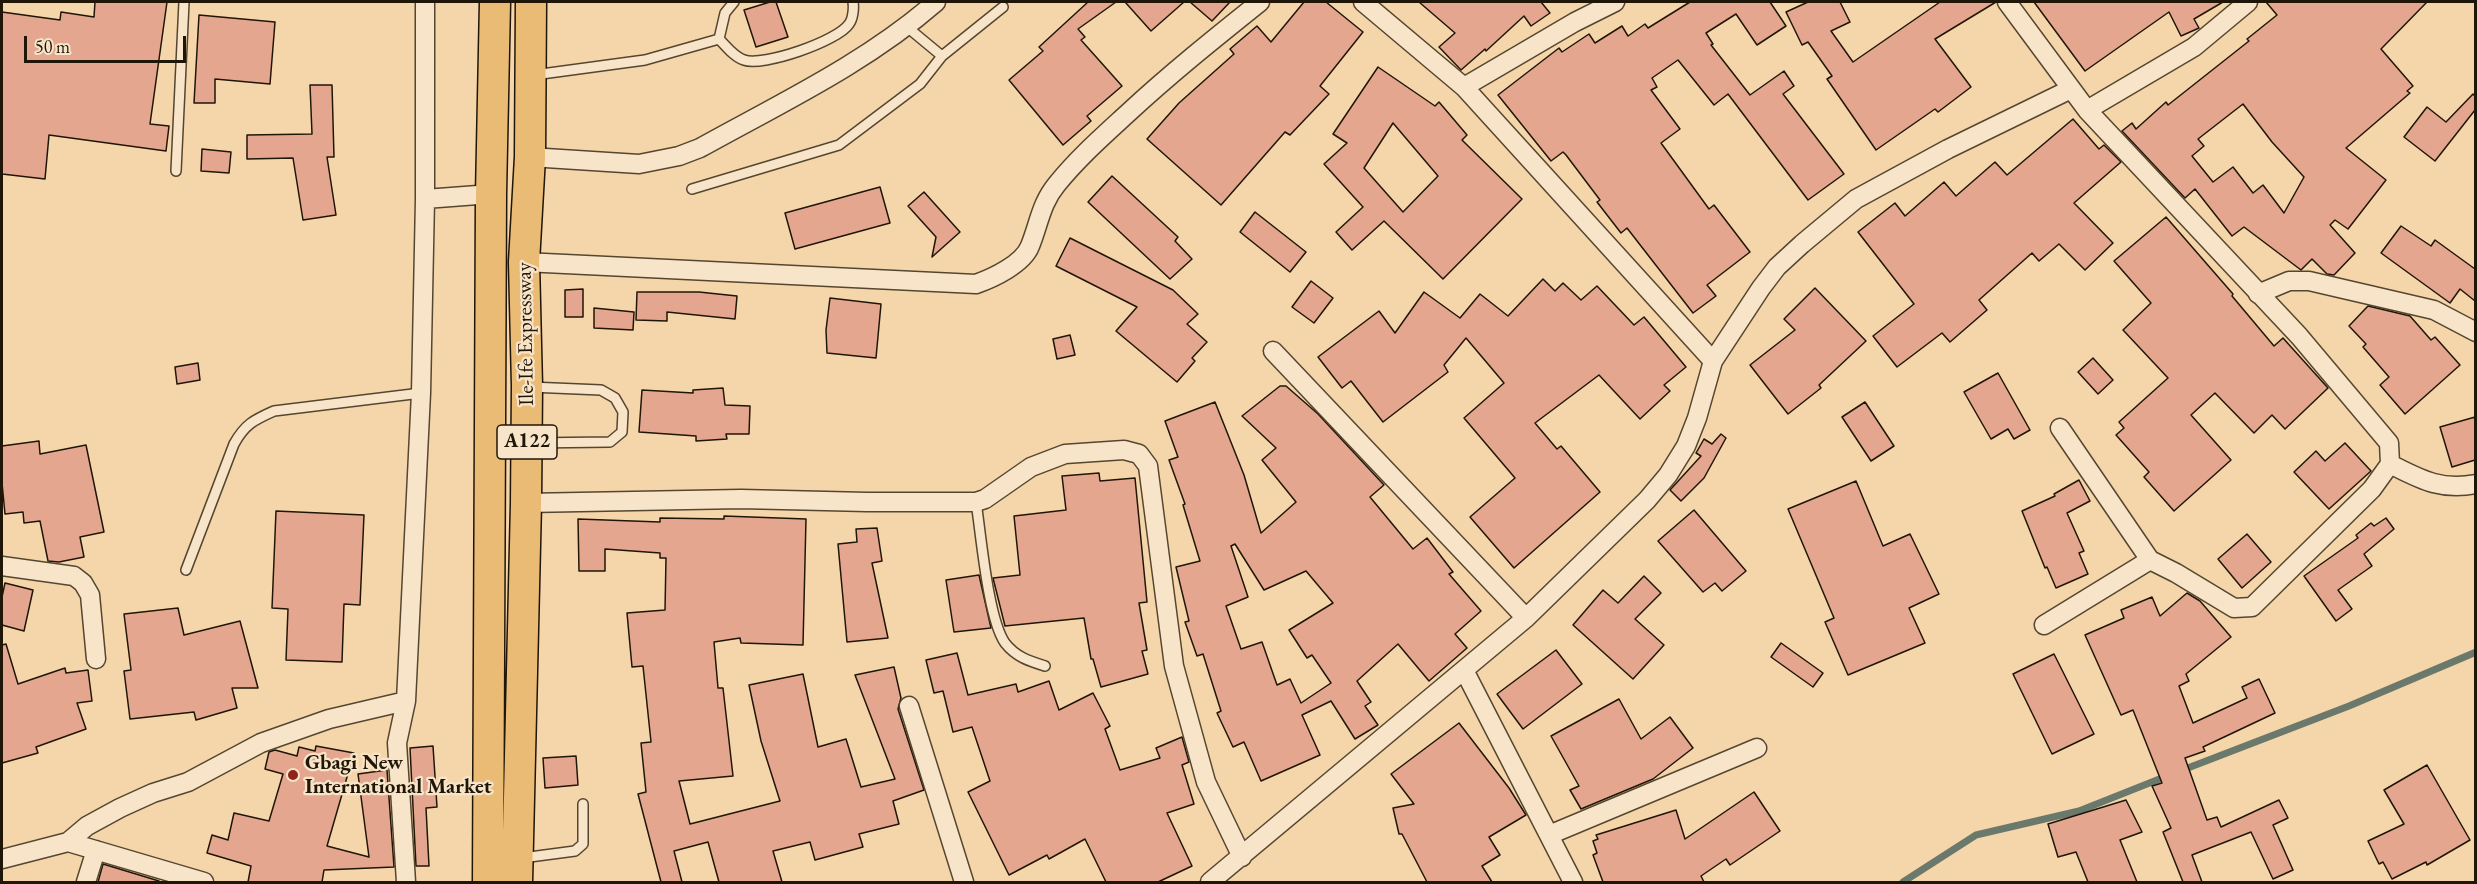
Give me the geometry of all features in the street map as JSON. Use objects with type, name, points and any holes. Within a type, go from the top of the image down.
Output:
[{"type":"highway","name":"Ile-Ife Expressway","points":[[488,882],[491,194],[495,2]]},
{"type":"highway","name":"Ile-Ife Expressway","points":[[517,870],[527,443],[524,261],[530,157],[531,2]]},
{"type":"street","points":[[405,882],[397,743],[406,701],[421,393],[425,199],[425,2]]},
{"type":"street","points":[[530,157],[639,164],[680,156],[700,148],[861,58],[907,27],[936,2]]},
{"type":"street","points":[[524,261],[976,284],[982,282],[1019,260],[1030,247],[1041,208],[1053,188],[1077,159],[1182,64],[1260,2]]},
{"type":"street","points":[[1363,2],[1464,87],[1713,361]]},
{"type":"street","points":[[1464,87],[1575,22],[1615,2]]},
{"type":"street","points":[[2007,2],[2087,110],[2298,336],[2389,443],[2390,464],[2372,489],[2252,607],[2234,608],[2150,560],[2060,428]]},
{"type":"street","points":[[2087,110],[2194,47],[2248,2]]},
{"type":"street","points":[[1210,882],[1526,618],[1647,500],[1668,475],[1686,446],[1697,418],[1713,361],[1777,267],[1856,199],[1948,149],[2071,89]]},
{"type":"street","points":[[425,199],[491,194]]},
{"type":"street","points":[[2258,294],[2289,280],[2309,280],[2434,310],[2475,332]]},
{"type":"street","points":[[1273,351],[1526,618]]},
{"type":"street","points":[[526,503],[741,499],[976,502],[985,500],[1031,466],[1065,454],[1124,450],[1139,454],[1148,466],[1174,666],[1206,782],[1242,856]]},
{"type":"street","points":[[2390,464],[2430,484],[2460,487],[2475,484]]},
{"type":"street","points":[[2044,625],[2150,560]]},
{"type":"street","points":[[2,566],[74,576],[83,583],[90,595],[96,659]]},
{"type":"street","points":[[1464,670],[1573,882]]},
{"type":"street","points":[[2,859],[68,842],[87,826],[120,808],[153,793],[188,782],[261,743],[329,719],[406,701]]},
{"type":"street","points":[[909,706],[964,882]]},
{"type":"street","points":[[1549,835],[1757,748]]},
{"type":"street","points":[[68,842],[204,882]]},
{"type":"street","points":[[86,882],[96,850]]},
{"type":"lane","points":[[176,171],[184,2]]},
{"type":"lane","points":[[719,39],[724,13],[734,2]]},
{"type":"lane","points":[[719,39],[728,49],[744,60],[776,58],[823,41],[849,25],[854,8],[853,2]]},
{"type":"lane","points":[[692,189],[839,144],[920,84],[942,56],[1003,7]]},
{"type":"lane","points":[[907,27],[942,56]]},
{"type":"lane","points":[[531,76],[645,60],[719,39]]},
{"type":"lane","points":[[527,386],[601,390],[615,398],[623,412],[622,432],[610,442],[527,443]]},
{"type":"lane","points":[[186,570],[234,444],[242,429],[254,420],[274,411],[421,393]]},
{"type":"lane","points":[[976,502],[994,614],[1005,642],[1023,660],[1045,666]]},
{"type":"lane","points":[[517,870],[576,851],[583,844],[583,804]]},
{"type":"building","points":[[95,2],[167,2],[150,124],[169,126],[166,151],[49,135],[45,179],[2,174],[2,12],[60,20],[61,12],[94,17]]},
{"type":"building","points":[[776,2],[788,37],[756,47],[744,10]]},
{"type":"building","points":[[1088,2],[1116,2],[1078,29],[1085,37],[1081,40],[1122,86],[1087,116],[1091,121],[1063,145],[1009,80],[1043,51],[1039,47]]},
{"type":"building","points":[[1125,2],[1184,2],[1151,31]]},
{"type":"building","points":[[1190,2],[1230,2],[1212,21]]},
{"type":"building","points":[[1304,2],[1326,2],[1363,32],[1320,86],[1329,94],[1290,135],[1285,132],[1221,205],[1147,139],[1179,103],[1234,54],[1230,49],[1257,26],[1271,42]]},
{"type":"building","points":[[1419,2],[1541,2],[1550,13],[1531,26],[1524,16],[1486,51],[1485,49],[1461,70],[1439,47],[1455,33]]},
{"type":"building","points":[[1690,2],[1770,2],[1786,26],[1757,45],[1736,14],[1706,33],[1713,44],[1711,45],[1750,95],[1784,71],[1794,86],[1783,94],[1844,174],[1808,200],[1728,94],[1714,105],[1678,60],[1652,78],[1657,87],[1651,90],[1680,129],[1661,143],[1709,209],[1714,205],[1750,252],[1707,285],[1716,296],[1693,313],[1627,228],[1621,233],[1597,202],[1600,200],[1566,155],[1563,152],[1551,161],[1498,95],[1559,48],[1562,52],[1589,34],[1595,43],[1622,26],[1628,36],[1645,24],[1648,28]]},
{"type":"building","points":[[1808,2],[1840,2],[1850,22],[1831,31],[1853,62],[1940,2],[1996,2],[1935,39],[1971,87],[1938,112],[1935,109],[1876,150],[1827,79],[1832,76],[1808,42],[1802,45],[1786,12]]},
{"type":"building","points":[[2034,2],[2223,2],[2194,19],[2199,28],[2181,36],[2169,12],[2085,71]]},
{"type":"building","points":[[2266,2],[2427,2],[2381,49],[2413,86],[2407,91],[2410,93],[2346,148],[2386,180],[2348,229],[2335,220],[2330,225],[2355,253],[2334,275],[2327,274],[2312,259],[2301,270],[2244,227],[2232,236],[2195,189],[2185,198],[2122,131],[2132,123],[2136,129],[2166,102],[2168,105],[2249,41],[2247,39],[2277,15]],"holes":[[[2243,104],[2272,142],[2304,177],[2284,213],[2263,185],[2253,193],[2233,167],[2213,182],[2192,156],[2204,146],[2198,139]]]},
{"type":"building","points":[[199,15],[275,22],[270,84],[215,79],[215,103],[194,103]]},
{"type":"building","points":[[1378,67],[1435,106],[1439,102],[1467,135],[1462,140],[1522,199],[1443,279],[1384,221],[1352,250],[1336,232],[1363,207],[1324,164],[1347,143],[1333,134]],"holes":[[[1393,123],[1438,176],[1403,212],[1364,168]]]},
{"type":"building","points":[[310,85],[332,85],[334,157],[327,157],[336,215],[303,220],[293,158],[247,159],[247,135],[312,134]]},
{"type":"building","points":[[2473,94],[2475,110],[2435,161],[2404,137],[2427,107],[2446,122]]},
{"type":"building","points":[[2073,119],[2099,149],[2104,145],[2121,162],[2074,203],[2113,243],[2085,270],[2059,244],[2039,261],[2032,253],[1979,300],[1987,310],[1950,342],[1942,333],[1897,367],[1873,336],[1914,304],[1858,232],[1895,203],[1905,216],[1944,182],[1956,196],[1995,162],[2007,175]]},
{"type":"building","points":[[202,149],[231,152],[229,173],[201,171]]},
{"type":"building","points":[[1112,176],[1178,237],[1175,241],[1192,259],[1170,279],[1088,202]]},
{"type":"building","points":[[880,187],[890,223],[795,249],[785,213]]},
{"type":"building","points":[[924,192],[960,232],[932,257],[936,237],[908,206]]},
{"type":"building","points":[[1255,212],[1306,252],[1290,272],[1240,232]]},
{"type":"building","points":[[2166,217],[2233,294],[2232,296],[2274,346],[2283,338],[2328,388],[2285,429],[2272,415],[2254,433],[2215,393],[2191,415],[2231,460],[2174,511],[2144,477],[2149,472],[2116,435],[2124,428],[2119,422],[2168,378],[2123,330],[2151,303],[2114,261]]},
{"type":"building","points":[[2401,226],[2431,246],[2435,240],[2475,269],[2475,301],[2460,289],[2450,303],[2381,253]]},
{"type":"building","points":[[1070,238],[1173,290],[1198,314],[1187,324],[1207,342],[1192,358],[1195,361],[1177,382],[1116,331],[1137,307],[1056,266]]},
{"type":"building","points":[[1543,279],[1555,291],[1563,283],[1581,300],[1597,286],[1634,325],[1644,317],[1686,367],[1664,385],[1670,391],[1640,419],[1599,375],[1535,423],[1557,449],[1561,446],[1600,492],[1514,568],[1470,517],[1515,478],[1464,418],[1504,383],[1466,338],[1444,365],[1448,372],[1383,422],[1351,381],[1342,388],[1318,357],[1379,311],[1395,333],[1424,292],[1460,318],[1480,294],[1508,316]]},
{"type":"building","points":[[1311,281],[1333,298],[1314,323],[1292,307]]},
{"type":"building","points":[[1815,288],[1866,341],[1819,385],[1821,388],[1788,414],[1750,365],[1795,330],[1784,319]]},
{"type":"building","points":[[583,289],[583,317],[565,317],[565,290]]},
{"type":"building","points":[[637,292],[699,292],[737,296],[735,319],[667,312],[667,321],[636,320]]},
{"type":"building","points":[[830,298],[881,304],[876,358],[827,353],[826,330]]},
{"type":"building","points":[[2368,306],[2410,316],[2431,340],[2435,337],[2460,365],[2405,414],[2380,385],[2389,377],[2363,347],[2366,344],[2349,326]]},
{"type":"building","points":[[594,308],[634,312],[633,330],[594,328]]},
{"type":"building","points":[[1070,335],[1075,355],[1057,359],[1053,339]]},
{"type":"building","points":[[2093,358],[2113,380],[2098,394],[2078,372]]},
{"type":"building","points":[[198,363],[200,380],[177,384],[175,367]]},
{"type":"building","points":[[1998,373],[2030,430],[2014,439],[2008,429],[1991,439],[1964,392]]},
{"type":"building","points":[[1280,386],[1286,386],[1318,414],[1384,485],[1370,497],[1413,549],[1427,538],[1453,572],[1449,574],[1481,611],[1455,634],[1467,648],[1429,681],[1398,644],[1357,681],[1371,702],[1365,706],[1378,725],[1355,739],[1331,701],[1302,715],[1320,755],[1261,781],[1244,742],[1233,747],[1217,713],[1221,711],[1203,654],[1197,656],[1185,622],[1189,621],[1176,567],[1200,561],[1183,505],[1185,504],[1169,460],[1178,457],[1165,421],[1215,402],[1244,475],[1261,533],[1296,502],[1262,460],[1276,448],[1242,416]],"holes":[[[1235,544],[1264,590],[1306,571],[1333,603],[1289,630],[1307,658],[1312,655],[1331,683],[1301,703],[1290,679],[1277,685],[1262,642],[1241,649],[1226,606],[1248,597],[1231,546]]]},
{"type":"building","points":[[723,388],[725,405],[750,406],[749,434],[726,434],[727,439],[696,441],[696,436],[639,432],[642,390],[693,393],[693,390]]},
{"type":"building","points":[[1865,402],[1894,446],[1871,461],[1842,417]]},
{"type":"building","points":[[2475,417],[2475,460],[2452,467],[2440,427]]},
{"type":"building","points":[[1721,434],[1726,438],[1704,478],[1681,501],[1670,490],[1701,456],[1696,453],[1704,439],[1712,444]]},
{"type":"building","points":[[39,441],[40,454],[86,445],[104,532],[80,537],[84,557],[59,562],[48,561],[40,521],[24,523],[23,512],[5,514],[2,446]]},
{"type":"building","points":[[2345,443],[2371,471],[2329,509],[2294,472],[2316,451],[2325,461]]},
{"type":"building","points":[[1099,473],[1100,481],[1135,478],[1147,602],[1139,603],[1147,650],[1142,651],[1148,674],[1101,687],[1093,659],[1091,659],[1084,618],[1005,626],[993,578],[1020,575],[1014,516],[1066,510],[1062,476]]},
{"type":"building","points":[[2079,480],[2090,501],[2067,513],[2084,551],[2079,553],[2088,574],[2056,588],[2047,567],[2045,568],[2022,511],[2055,496],[2054,494]]},
{"type":"building","points":[[1856,481],[1883,546],[1910,534],[1939,594],[1909,608],[1925,643],[1848,675],[1825,622],[1834,618],[1788,509]]},
{"type":"building","points":[[1694,510],[1746,571],[1722,591],[1715,583],[1703,592],[1658,541]]},
{"type":"building","points":[[276,511],[364,515],[360,605],[344,604],[342,662],[286,660],[288,609],[272,608]]},
{"type":"building","points":[[724,516],[806,519],[803,645],[741,643],[740,638],[714,642],[718,688],[723,688],[733,776],[679,781],[690,824],[780,801],[761,741],[749,685],[803,674],[818,747],[846,739],[861,787],[895,779],[855,675],[894,667],[901,698],[898,709],[924,790],[893,801],[899,824],[859,834],[863,847],[815,860],[810,842],[773,851],[782,882],[719,882],[708,842],[674,851],[682,882],[661,882],[638,794],[646,792],[641,743],[651,742],[643,666],[632,667],[627,613],[665,610],[666,558],[660,558],[660,553],[605,549],[605,571],[579,571],[578,519],[660,522],[660,518],[724,519]]},
{"type":"building","points":[[2386,518],[2394,529],[2364,554],[2372,566],[2338,590],[2352,609],[2336,621],[2304,576],[2358,538],[2356,535],[2371,523],[2374,526]]},
{"type":"building","points":[[877,528],[882,561],[872,563],[888,638],[847,642],[838,544],[857,542],[856,529]]},
{"type":"building","points":[[2247,534],[2271,562],[2242,588],[2218,559]]},
{"type":"building","points":[[979,575],[991,628],[954,632],[946,580]]},
{"type":"building","points":[[1644,576],[1661,593],[1635,619],[1664,645],[1633,679],[1573,625],[1603,590],[1618,603]]},
{"type":"building","points":[[5,583],[33,590],[24,631],[2,625],[2,597]]},
{"type":"building","points":[[2187,593],[2200,601],[2231,637],[2186,674],[2189,681],[2179,686],[2193,723],[2247,698],[2242,687],[2259,679],[2275,713],[2203,747],[2205,751],[2185,758],[2207,820],[2217,817],[2221,827],[2279,800],[2288,818],[2273,825],[2293,870],[2273,879],[2251,832],[2192,855],[2202,882],[2183,882],[2163,832],[2171,828],[2152,786],[2162,783],[2133,710],[2121,715],[2085,635],[2124,618],[2121,610],[2152,597],[2160,616]]},
{"type":"building","points":[[178,608],[184,635],[240,621],[258,688],[232,688],[237,708],[196,720],[194,712],[130,719],[124,671],[131,670],[124,614]]},
{"type":"building","points":[[1781,643],[1823,673],[1813,687],[1771,657]]},
{"type":"building","points":[[6,644],[18,684],[65,668],[66,673],[88,670],[92,701],[77,703],[86,729],[36,747],[38,753],[2,763],[2,645]]},
{"type":"building","points":[[1556,650],[1582,684],[1523,729],[1497,694]]},
{"type":"building","points":[[957,653],[968,695],[1016,684],[1018,692],[1049,681],[1059,710],[1093,693],[1110,726],[1105,729],[1120,770],[1160,758],[1156,748],[1182,737],[1189,762],[1182,765],[1194,804],[1167,813],[1192,866],[1158,882],[1106,882],[1085,839],[1049,859],[1047,855],[1009,875],[968,792],[990,781],[972,727],[953,732],[943,691],[934,693],[926,660]]},
{"type":"building","points":[[2054,654],[2094,734],[2052,754],[2013,674]]},
{"type":"building","points":[[1619,699],[1641,739],[1670,717],[1693,748],[1653,779],[1581,809],[1570,790],[1579,786],[1551,736]]},
{"type":"building","points":[[1459,723],[1509,788],[1526,815],[1489,837],[1500,855],[1482,866],[1492,882],[1427,882],[1402,834],[1399,834],[1393,808],[1414,804],[1391,774]]},
{"type":"building","points":[[316,746],[354,753],[327,846],[369,857],[358,774],[387,770],[394,867],[324,870],[322,882],[248,882],[251,866],[207,853],[212,835],[228,840],[234,813],[269,821],[283,774],[265,769],[269,752],[275,750],[297,756],[299,747],[315,751]]},
{"type":"building","points":[[433,746],[437,807],[426,808],[429,866],[416,866],[410,748]]},
{"type":"building","points":[[576,756],[578,785],[545,788],[543,758]]},
{"type":"building","points":[[2427,765],[2470,840],[2427,865],[2426,862],[2392,879],[2383,862],[2379,864],[2368,841],[2404,824],[2384,790]]},
{"type":"building","points":[[1754,792],[1780,831],[1730,865],[1726,859],[1701,876],[1704,882],[1603,882],[1593,855],[1597,853],[1593,841],[1598,839],[1596,835],[1676,810],[1685,839]]},
{"type":"building","points":[[2126,800],[2142,832],[2120,840],[2137,882],[2088,882],[2076,852],[2058,857],[2048,824]]},
{"type":"building","points":[[103,864],[159,881],[159,882],[98,882]]},
{"type":"waterway","points":[[2180,771],[2349,706],[2476,652]]},
{"type":"waterway","points":[[1903,882],[1976,835],[2079,811],[2167,776]]},
{"type":"place","name":"Gbagi New International Market","points":[[293,775]]}]
